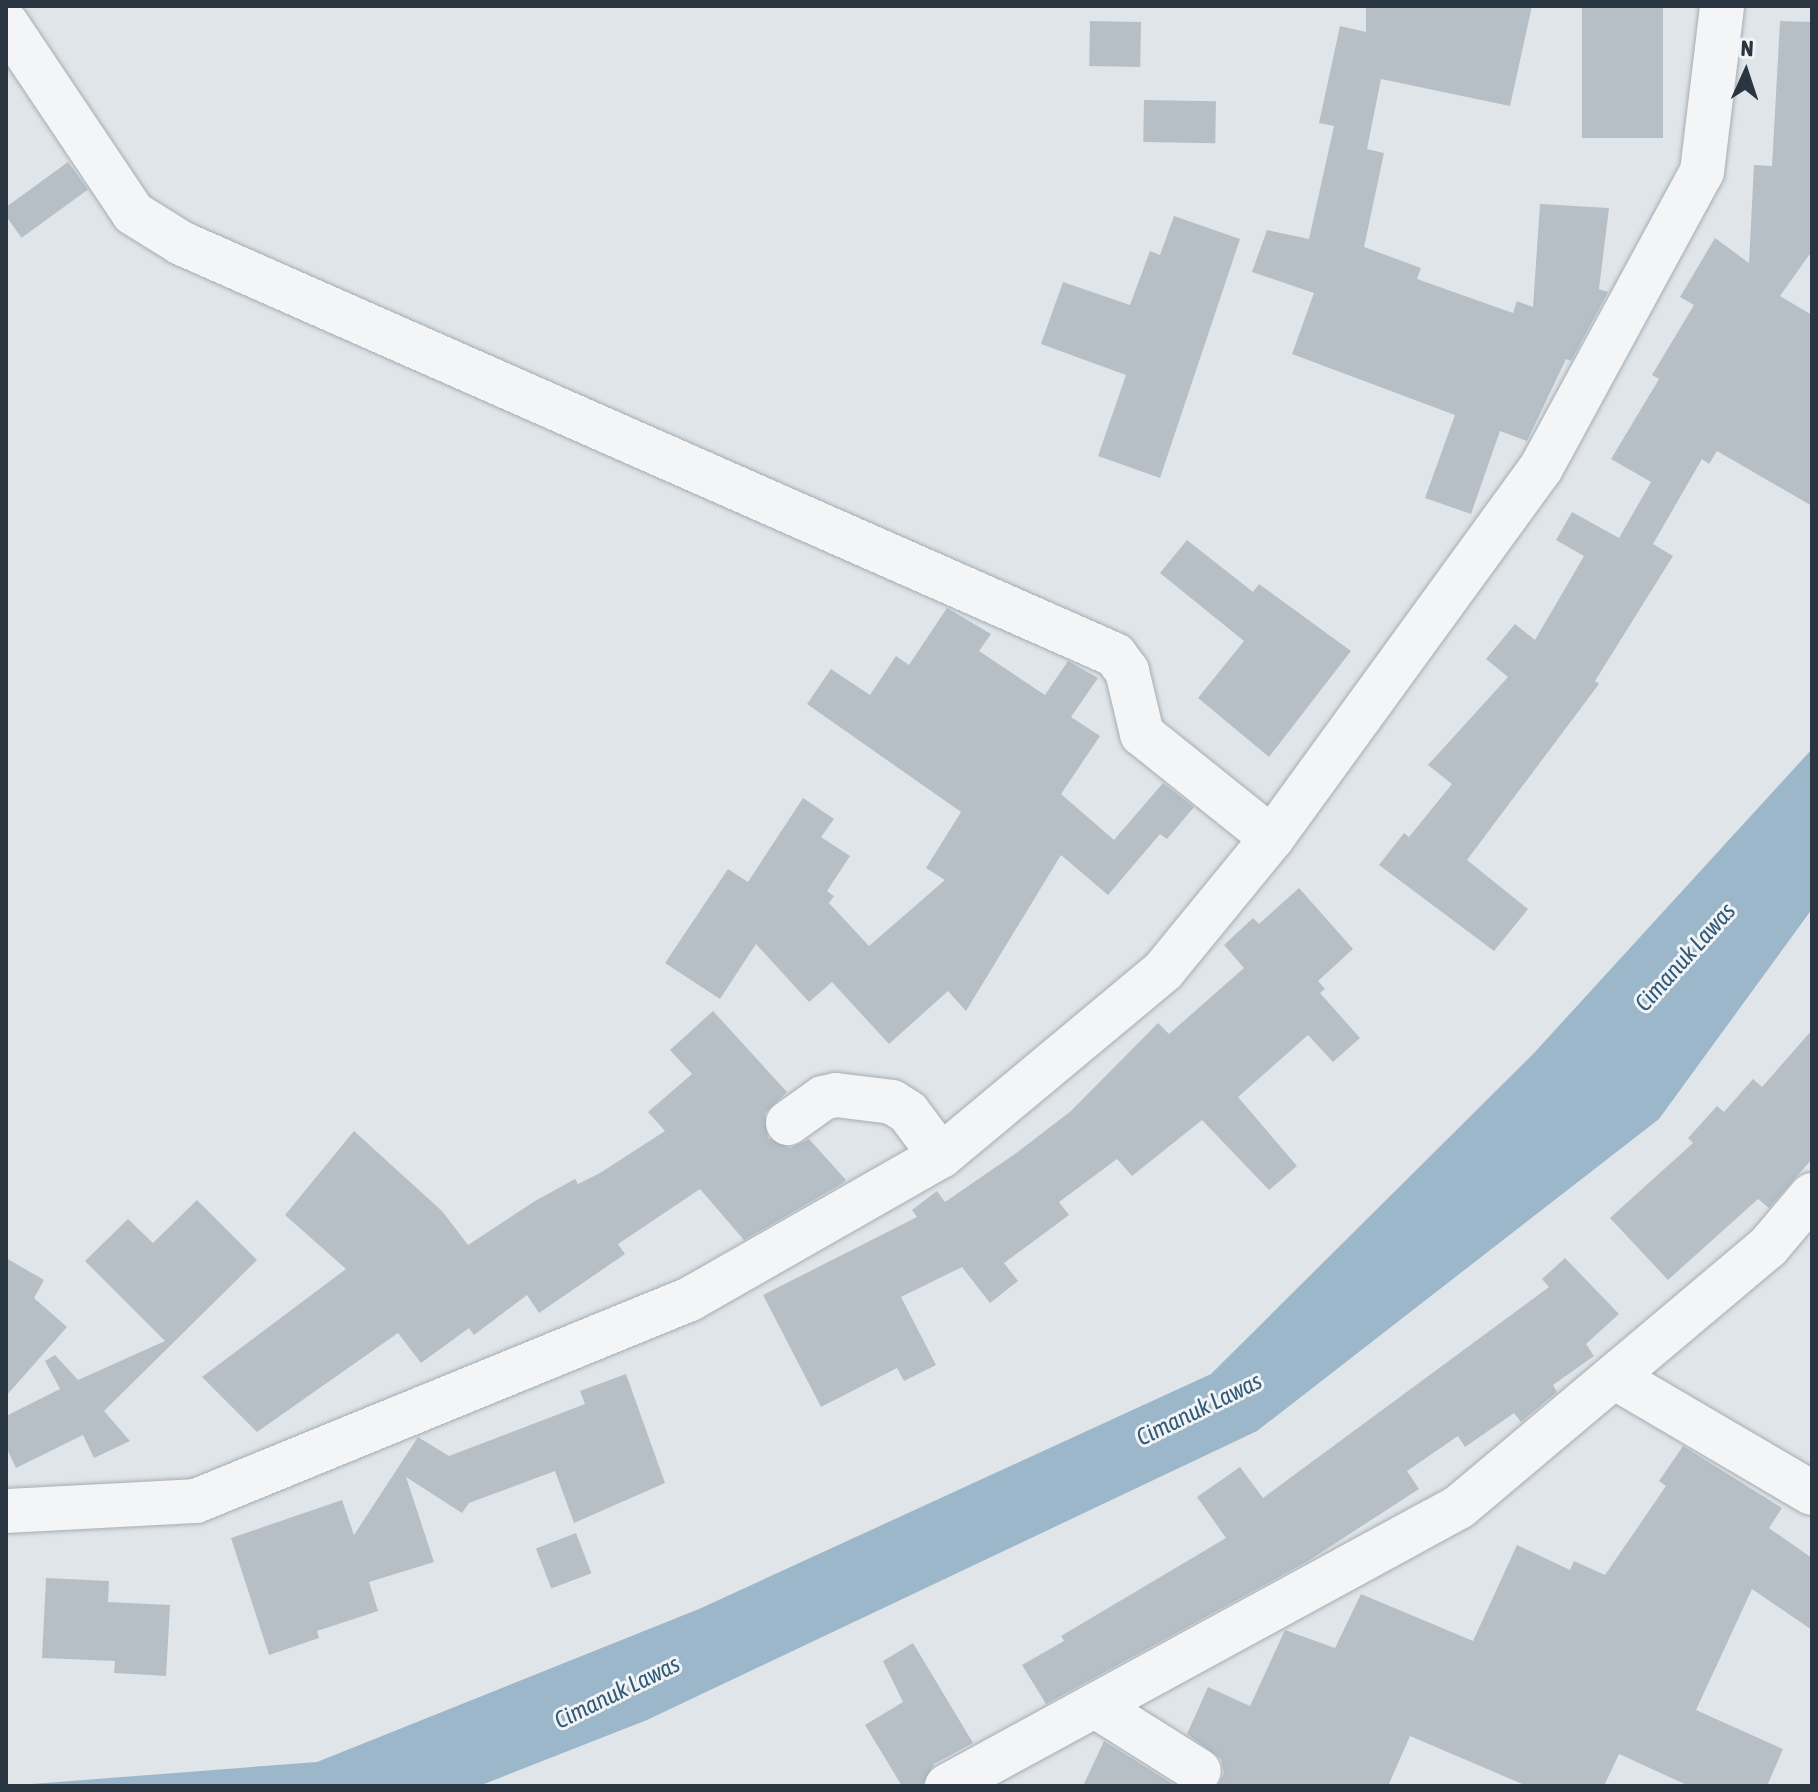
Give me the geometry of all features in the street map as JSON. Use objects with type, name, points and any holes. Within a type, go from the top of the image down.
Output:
[{"type":"street","points":[[6,1511],[196,1501],[690,1299],[941,1156],[1164,970],[1272,838],[1541,468],[1702,172],[1722,6]]},
{"type":"street","points":[[6,23],[133,213],[181,243],[1115,655],[1127,671],[1142,734],[1272,838]]},
{"type":"street","points":[[788,1123],[823,1098],[880,1099],[908,1112],[941,1156]]},
{"type":"street","points":[[947,1786],[1097,1707],[1459,1507],[1768,1247],[1812,1195]]},
{"type":"street","points":[[1614,1377],[1812,1493]]},
{"type":"street","points":[[1097,1707],[1199,1771]]},
{"type":"water","name":"Cimanuk Lawas","points":[[1812,749],[1812,909],[1659,1119],[1257,1431],[647,1720],[479,1786],[6,1786],[317,1762],[699,1609],[1211,1374],[1534,1053]]},
{"type":"building","points":[[1366,6],[1532,6],[1510,106],[1381,79],[1367,149],[1384,153],[1364,247],[1421,268],[1417,279],[1513,313],[1517,301],[1533,307],[1540,204],[1609,208],[1599,289],[1608,292],[1571,361],[1566,359],[1527,441],[1500,431],[1471,514],[1425,498],[1455,415],[1292,354],[1314,293],[1252,272],[1267,230],[1309,239],[1334,126],[1319,123],[1340,26],[1366,32]]},
{"type":"building","points":[[1582,6],[1663,6],[1663,138],[1582,138]]},
{"type":"building","points":[[1090,21],[1141,22],[1140,67],[1089,66]]},
{"type":"building","points":[[1780,21],[1812,22],[1812,251],[1780,296],[1812,315],[1812,506],[1717,451],[1709,464],[1702,459],[1653,544],[1673,556],[1595,681],[1599,684],[1467,860],[1528,909],[1494,951],[1379,865],[1404,833],[1409,837],[1452,784],[1428,765],[1508,677],[1486,659],[1515,624],[1535,640],[1584,556],[1556,540],[1572,512],[1619,538],[1651,482],[1611,459],[1659,379],[1652,375],[1694,305],[1680,297],[1715,238],[1749,263],[1754,165],[1772,166]]},
{"type":"building","points":[[1144,100],[1216,101],[1215,143],[1143,142]]},
{"type":"building","points":[[68,162],[88,190],[22,238],[6,216],[6,207]]},
{"type":"building","points":[[1174,216],[1240,239],[1160,478],[1098,456],[1126,375],[1041,344],[1063,282],[1130,305],[1150,251],[1160,255]]},
{"type":"building","points":[[1187,540],[1253,592],[1259,584],[1351,651],[1269,757],[1198,698],[1244,641],[1160,573]]},
{"type":"building","points":[[947,608],[991,634],[979,651],[1045,695],[1068,661],[1098,678],[1071,717],[1100,736],[1061,794],[1114,840],[1163,783],[1194,807],[1167,839],[1160,834],[1108,895],[1061,855],[966,1011],[948,991],[889,1044],[832,982],[809,1002],[756,944],[720,999],[665,963],[728,869],[748,882],[803,798],[834,819],[821,837],[850,856],[827,891],[834,896],[829,903],[869,946],[945,880],[926,868],[961,812],[807,704],[831,669],[870,695],[896,656],[909,665]]},
{"type":"building","points":[[1299,888],[1353,949],[1318,981],[1325,989],[1320,993],[1360,1038],[1333,1062],[1308,1035],[1238,1097],[1297,1166],[1269,1190],[1202,1120],[1132,1176],[1117,1159],[1059,1202],[1069,1215],[1004,1263],[1018,1281],[990,1303],[962,1267],[901,1297],[936,1365],[904,1381],[897,1368],[821,1407],[763,1295],[917,1217],[912,1210],[937,1191],[945,1202],[1019,1151],[1071,1111],[1158,1023],[1169,1034],[1244,968],[1224,945],[1253,918],[1259,924]]},
{"type":"building","points":[[713,1011],[787,1092],[765,1113],[768,1138],[790,1148],[809,1139],[846,1180],[843,1183],[744,1240],[700,1189],[618,1244],[625,1254],[539,1313],[527,1295],[474,1335],[469,1328],[421,1363],[398,1333],[257,1432],[202,1377],[346,1269],[285,1215],[354,1131],[442,1211],[468,1245],[535,1201],[575,1179],[578,1184],[600,1173],[665,1131],[648,1112],[692,1074],[670,1050]]},
{"type":"building","points":[[1812,1030],[1812,1159],[1769,1208],[1758,1199],[1668,1280],[1610,1218],[1693,1143],[1688,1138],[1717,1106],[1724,1112],[1753,1079],[1762,1087]]},
{"type":"building","points":[[197,1200],[257,1260],[104,1411],[130,1441],[94,1458],[83,1435],[16,1468],[6,1447],[6,1416],[60,1389],[45,1361],[55,1355],[78,1380],[165,1341],[85,1261],[128,1219],[153,1243]]},
{"type":"building","points":[[6,1258],[44,1280],[34,1298],[67,1327],[6,1396]]},
{"type":"building","points":[[1565,1258],[1619,1314],[1586,1344],[1594,1356],[1553,1385],[1557,1392],[1521,1422],[1514,1413],[1465,1447],[1458,1436],[1407,1471],[1419,1489],[1308,1561],[1046,1704],[1022,1665],[1064,1641],[1061,1636],[1226,1538],[1197,1497],[1240,1467],[1263,1498],[1549,1287],[1542,1279]]},
{"type":"building","points":[[626,1374],[665,1483],[574,1523],[555,1471],[469,1503],[462,1513],[406,1477],[434,1562],[369,1582],[378,1611],[317,1631],[319,1638],[269,1655],[231,1538],[342,1500],[354,1535],[418,1437],[449,1456],[585,1404],[580,1391]]},
{"type":"building","points":[[1683,1446],[1782,1508],[1769,1528],[1812,1558],[1812,1630],[1752,1589],[1696,1710],[1783,1749],[1767,1786],[1689,1786],[1619,1754],[1604,1786],[1527,1786],[1410,1736],[1388,1786],[1218,1786],[1224,1773],[1221,1759],[1187,1734],[1208,1687],[1250,1706],[1285,1630],[1335,1648],[1361,1594],[1473,1641],[1517,1545],[1570,1570],[1574,1561],[1605,1575],[1666,1486],[1659,1481]]},
{"type":"building","points":[[576,1533],[591,1573],[551,1589],[536,1548]]},
{"type":"building","points":[[46,1578],[109,1581],[108,1602],[170,1605],[166,1676],[114,1673],[115,1661],[42,1658]]},
{"type":"building","points":[[913,1643],[973,1743],[934,1764],[922,1786],[902,1786],[865,1725],[903,1702],[883,1661]]},
{"type":"building","points":[[1104,1741],[1176,1786],[1083,1786]]}]
